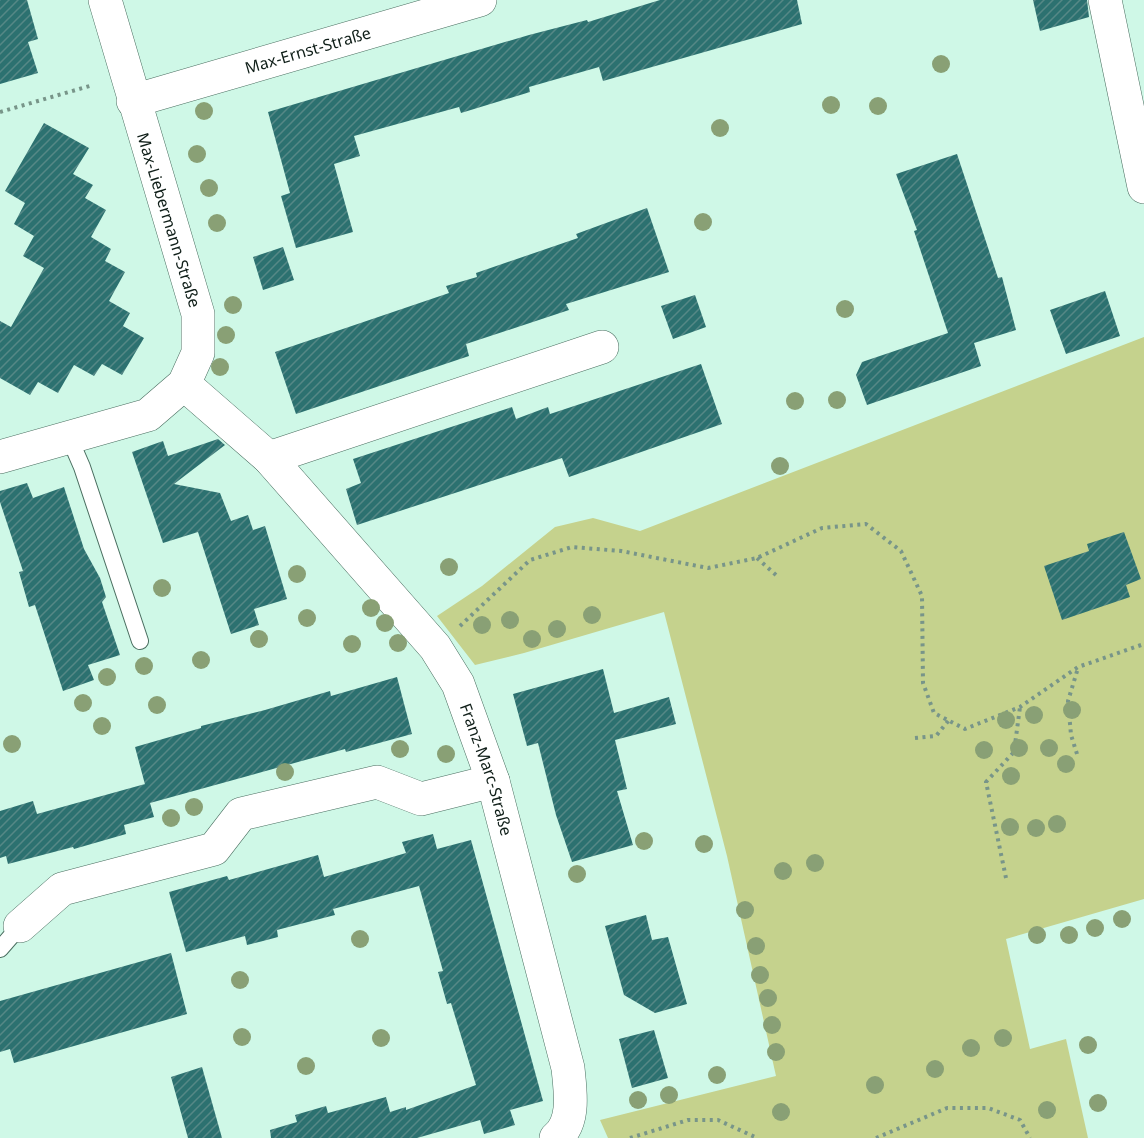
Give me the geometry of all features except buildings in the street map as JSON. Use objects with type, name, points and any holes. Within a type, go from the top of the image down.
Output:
[{"type":"street","name":"Max-Liebermann-Straße","points":[[0,457],[148,415],[184,384],[198,353],[198,314],[129,89],[105,0]]},
{"type":"street","name":"Max-Ernst-Straße","points":[[129,89],[480,0]]},
{"type":"street","points":[[1105,0],[1144,187]]},
{"type":"street","points":[[269,458],[602,347]]},
{"type":"street","name":"Franz-Marc-Straße","points":[[184,384],[269,458],[435,647],[458,684],[493,781],[568,1068],[571,1103],[562,1133],[556,1138]]},
{"type":"street","points":[[10,938],[62,889],[214,849],[241,814],[377,782],[421,799],[493,781]]},
{"type":"lane","points":[[69,437],[82,467],[140,641]]},
{"type":"path","points":[[0,112],[129,89]]},
{"type":"path","points":[[435,647],[530,560],[572,547],[621,551],[708,568],[757,558],[822,528],[866,525],[901,551],[922,596],[923,683],[934,713],[965,729],[1020,707],[1078,667],[1144,644]]},
{"type":"path","points":[[757,558],[777,576]]},
{"type":"path","points":[[1077,754],[1071,735],[1068,701],[1078,667]]},
{"type":"path","points":[[1006,878],[986,782],[1014,752],[1020,707]]},
{"type":"path","points":[[915,738],[936,736],[949,720]]},
{"type":"path","points":[[876,1138],[947,1108],[988,1108],[1020,1120],[1030,1138]]},
{"type":"path","points":[[630,1138],[688,1120],[718,1120],[757,1138]]},
{"type":"green space","points":[[1144,337],[1144,899],[1006,939],[1030,1049],[1066,1039],[1088,1138],[608,1138],[600,1120],[776,1076],[727,856],[664,612],[475,665],[437,616],[482,586],[555,527],[593,518],[640,531]]}]
